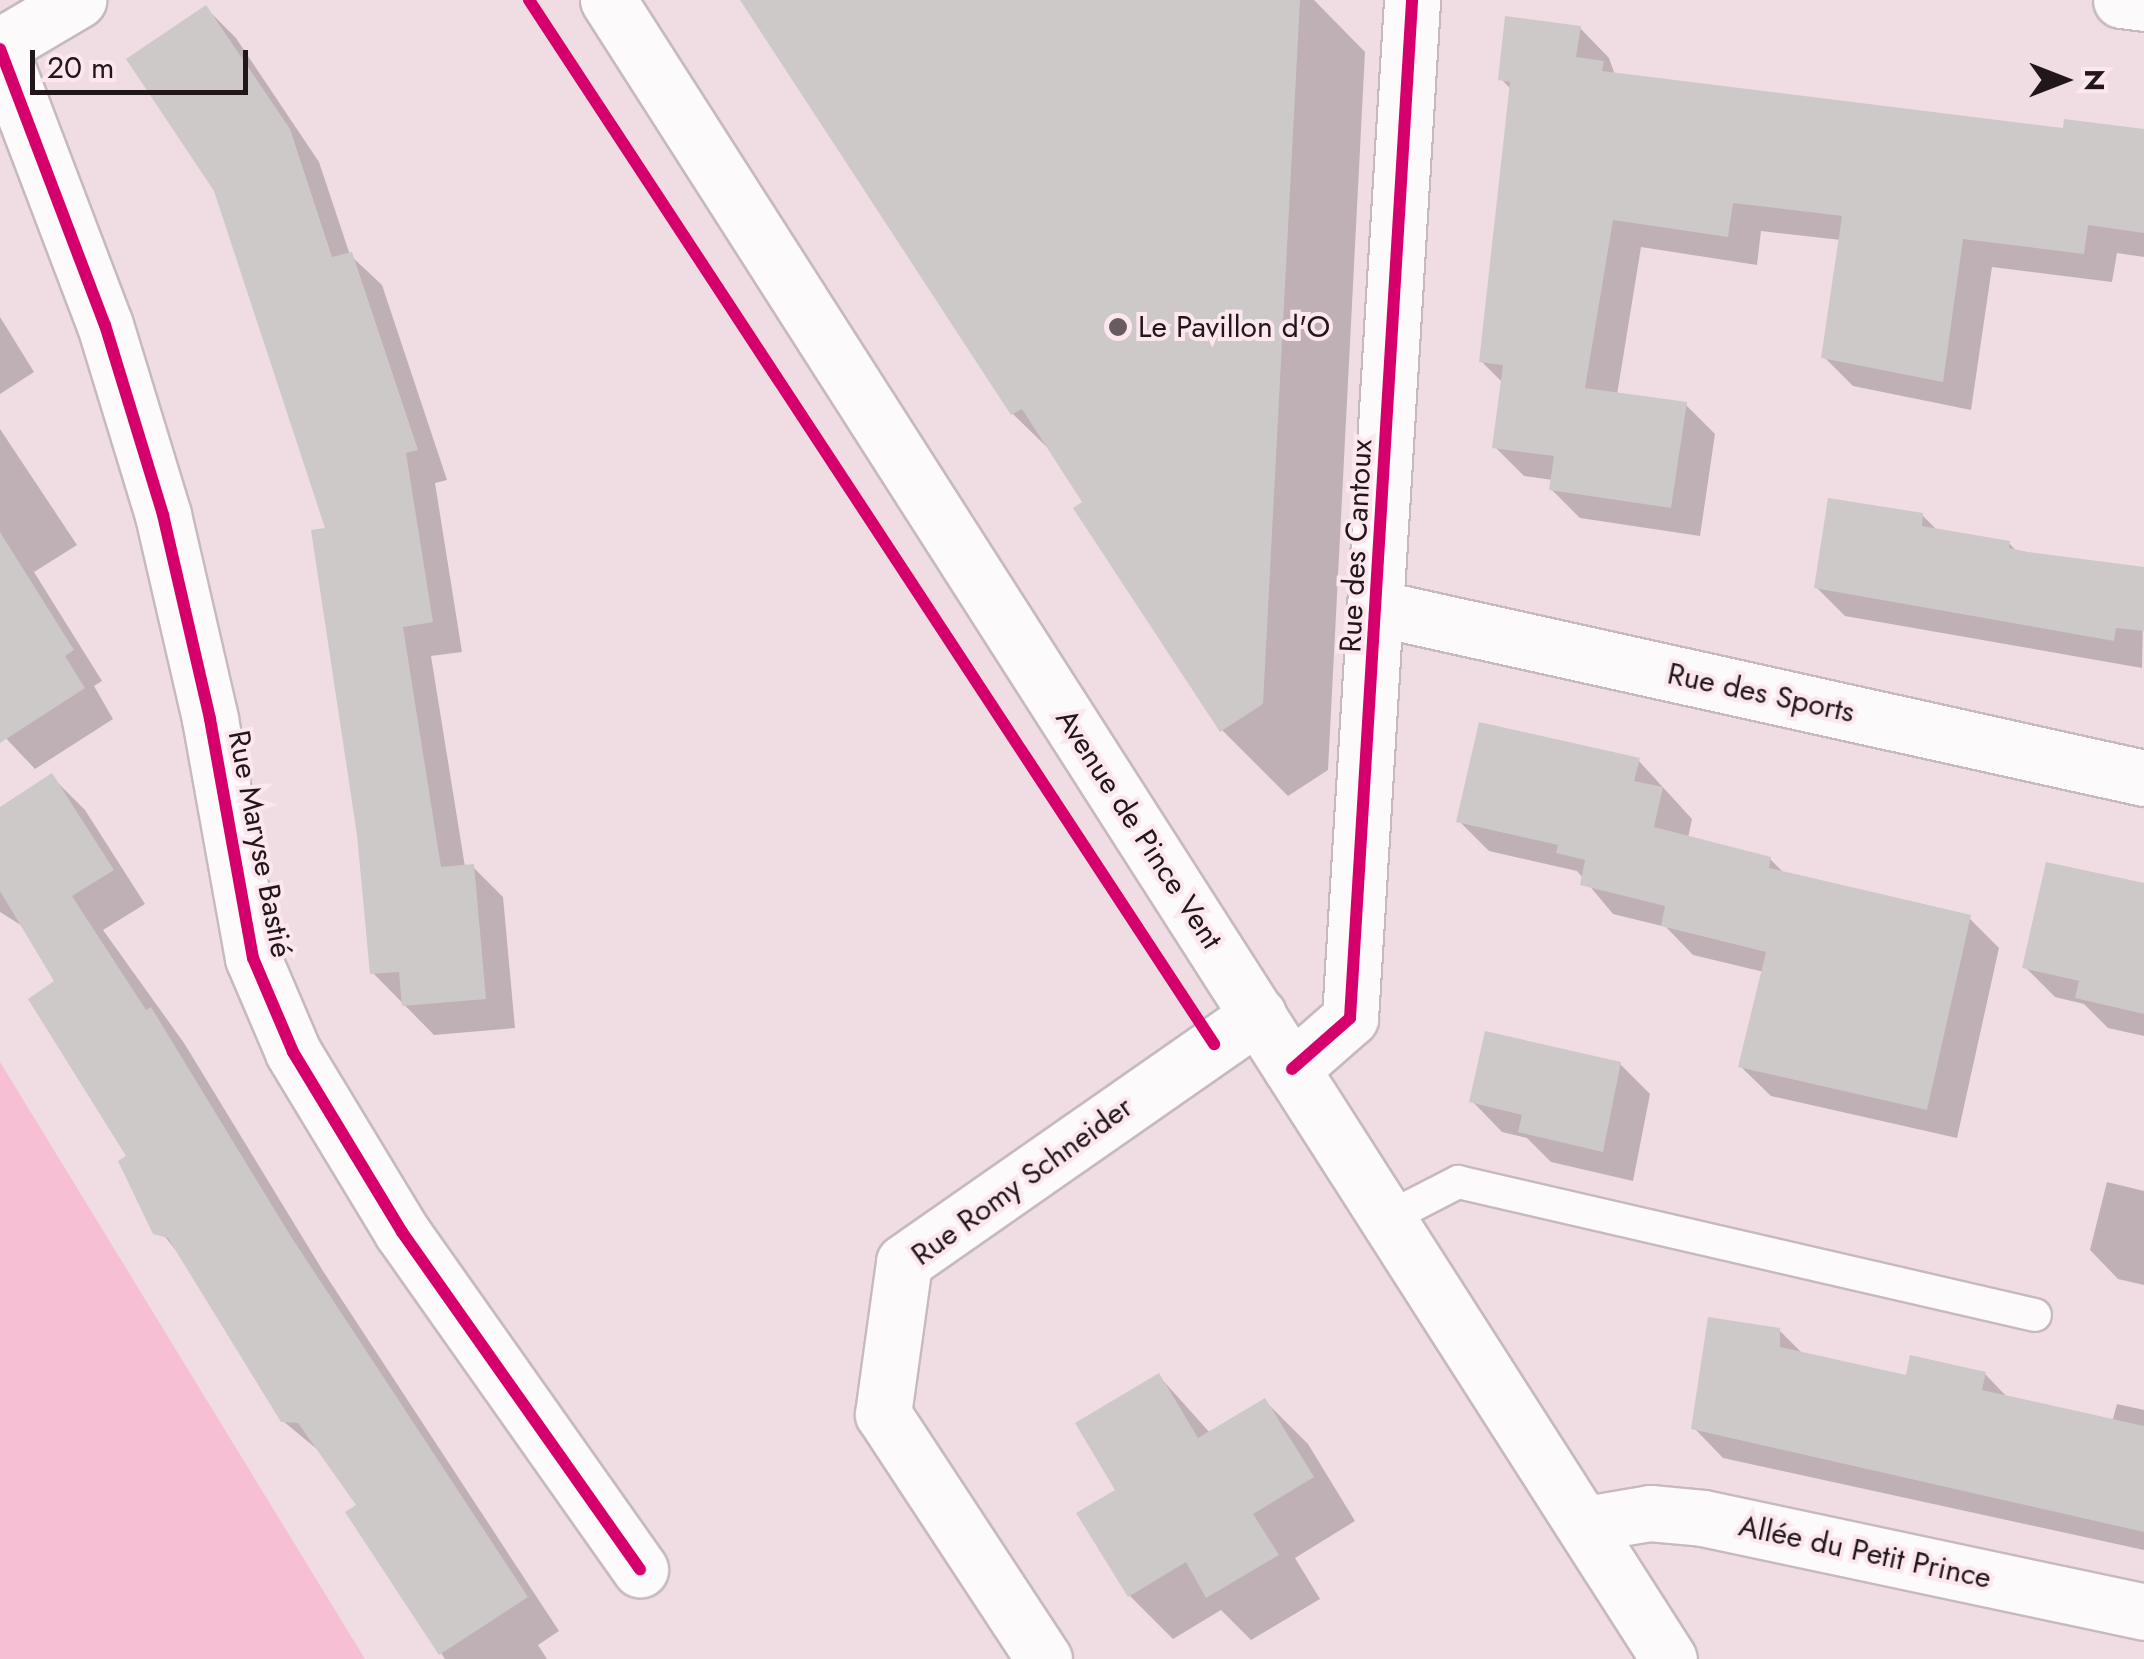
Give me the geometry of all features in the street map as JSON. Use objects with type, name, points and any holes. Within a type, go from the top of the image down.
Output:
[{"type":"street","points":[[0,47],[78,0]]},
{"type":"street","name":"Avenue de Pince Vent","points":[[608,0],[1668,1659]]},
{"type":"street","name":"Rue des Cantoux","points":[[1292,1069],[1350,1018],[1378,608],[1412,0]]},
{"type":"street","points":[[2121,0],[2144,3]]},
{"type":"street","name":"Rue Maryse Bastié","points":[[0,47],[105,325],[163,515],[210,719],[253,958],[293,1052],[402,1232],[640,1570]]},
{"type":"street","name":"Rue des Sports","points":[[1378,608],[2144,778]]},
{"type":"street","name":"Rue Romy Schneider","points":[[1044,1659],[884,1414],[904,1262],[1258,1016]]},
{"type":"street","name":"Allée du Petit Prince","points":[[1585,1524],[1650,1513],[1703,1518],[2144,1612]]},
{"type":"lane","points":[[1388,1218],[1458,1182],[2035,1315]]},
{"type":"shaded area","points":[[0,1062],[365,1659],[0,1659]]},
{"type":"building","name":"Le Pavillon d'O","points":[[740,0],[1300,0],[1263,704],[1220,732],[1073,508],[1082,502],[1022,409],[1011,415]]},
{"type":"building","points":[[206,5],[290,129],[332,257],[352,252],[418,450],[406,453],[433,622],[403,627],[441,867],[474,864],[486,999],[402,1006],[399,972],[370,974],[357,835],[311,530],[325,528],[214,191],[126,59]]},
{"type":"building","points":[[1505,16],[1581,26],[1576,57],[1604,61],[1602,71],[2063,128],[2064,119],[2144,129],[2144,233],[2088,225],[2084,254],[1963,239],[1943,382],[1821,358],[1842,216],[1733,203],[1728,237],[1613,220],[1585,388],[1687,402],[1671,508],[1549,490],[1554,456],[1492,448],[1503,365],[1479,362],[1510,82],[1498,80]]},
{"type":"building","points":[[1828,498],[1923,513],[1922,526],[2010,541],[2009,548],[2144,567],[2144,631],[2116,628],[2114,641],[1814,588]]},
{"type":"building","points":[[0,532],[74,650],[65,656],[85,688],[0,743]]},
{"type":"building","points":[[1479,722],[1640,758],[1634,781],[1663,787],[1654,827],[1771,857],[1769,868],[1971,915],[1927,1110],[1738,1067],[1766,952],[1661,926],[1665,906],[1580,885],[1585,860],[1556,853],[1558,845],[1456,822]]},
{"type":"building","points":[[52,773],[114,870],[72,896],[146,1010],[151,1007],[290,1235],[528,1597],[439,1655],[345,1512],[356,1505],[298,1423],[281,1422],[168,1238],[153,1234],[118,1161],[126,1156],[28,999],[54,981],[0,891],[0,807]]},
{"type":"building","points":[[2046,862],[2144,883],[2144,1014],[2075,998],[2079,981],[2022,968]]},
{"type":"building","points":[[1485,1031],[1621,1062],[1603,1152],[1518,1132],[1522,1115],[1469,1102]]},
{"type":"building","points":[[1708,1317],[1780,1328],[1780,1347],[1906,1375],[1910,1355],[1986,1372],[1982,1390],[2144,1426],[2144,1532],[1691,1429]]},
{"type":"building","points":[[1159,1373],[1198,1438],[1265,1398],[1314,1477],[1253,1514],[1279,1555],[1206,1598],[1186,1562],[1128,1597],[1076,1513],[1115,1490],[1075,1423]]},
{"type":"cycle path","points":[[529,0],[1214,1044]]},
{"type":"cycle path","points":[[1292,1069],[1350,1018],[1412,0]]},
{"type":"cycle path","points":[[0,49],[105,325],[163,515],[210,719],[253,958],[293,1052],[402,1232],[640,1570]]},
{"type":"place","name":"Le Pavillon d'O","points":[[1118,327]]}]
